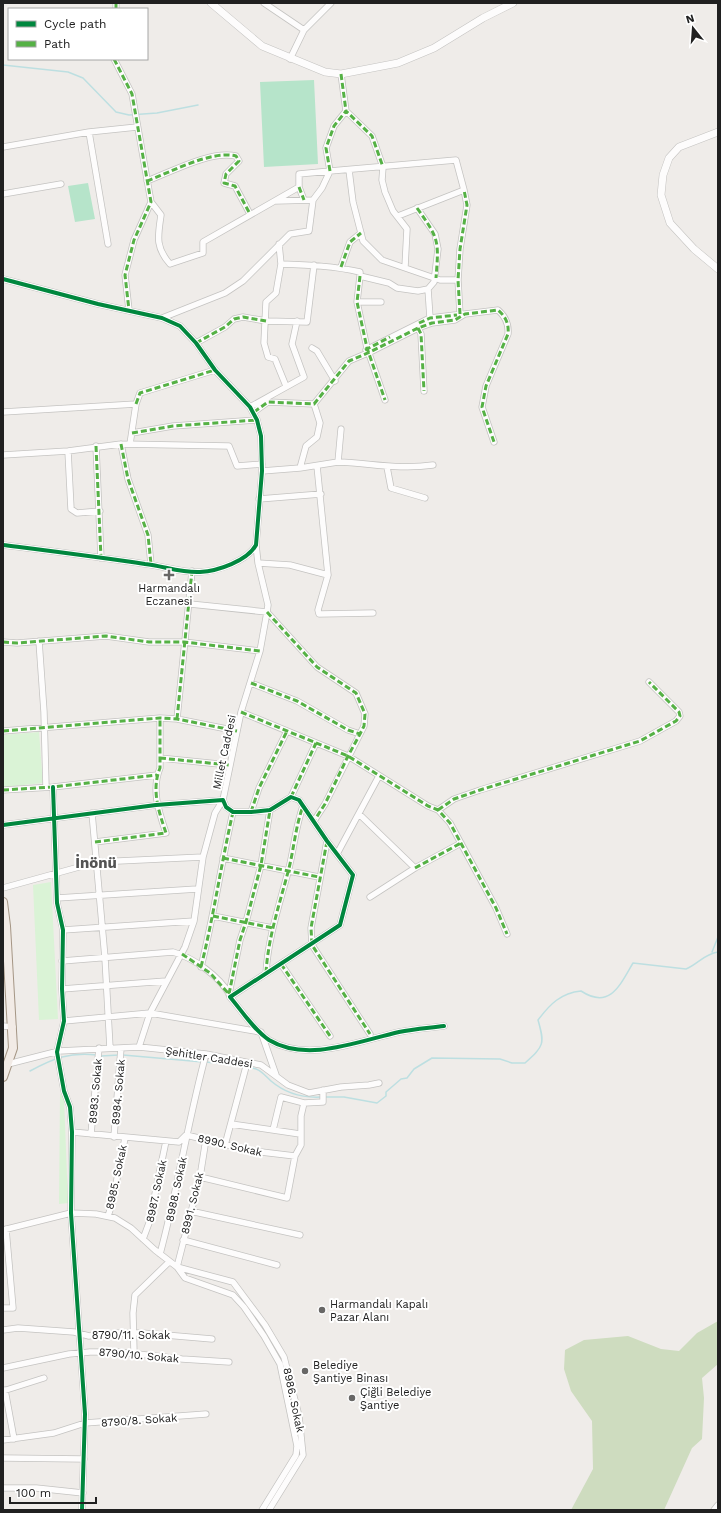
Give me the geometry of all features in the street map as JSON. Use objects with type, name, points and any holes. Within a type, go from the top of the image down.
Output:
[{"type":"main road","points":[[3,902],[13,1027],[13,1048],[3,1076]]},
{"type":"street","points":[[211,3],[262,46],[290,59],[325,72],[342,74],[398,63],[434,48],[483,18],[513,3]]},
{"type":"street","points":[[264,3],[304,30]]},
{"type":"street","points":[[290,59],[304,30],[331,3]]},
{"type":"street","points":[[115,60],[132,94],[133,108],[151,202],[161,215],[157,240],[162,255],[170,264],[203,253],[204,242],[299,187]]},
{"type":"street","points":[[342,74],[346,111],[372,136],[383,167],[382,180],[385,192],[393,211],[407,228],[405,266]]},
{"type":"street","points":[[162,318],[225,293],[243,281],[290,234],[308,231],[313,200],[322,188],[330,171],[326,148],[334,126],[346,111]]},
{"type":"street","points":[[3,146],[136,124]]},
{"type":"street","points":[[89,132],[108,244]]},
{"type":"street","points":[[718,132],[679,147],[669,158],[663,175],[662,194],[670,224],[694,249],[718,269]]},
{"type":"street","points":[[147,181],[211,156],[228,154],[236,156],[239,161],[226,174],[224,183],[235,186],[250,214]]},
{"type":"street","points":[[304,200],[299,187],[299,174],[456,160],[467,205],[460,249],[458,280],[463,314]]},
{"type":"street","points":[[349,170],[353,202],[363,241],[382,260],[405,266],[436,278],[458,280]]},
{"type":"street","points":[[3,194],[61,184]]},
{"type":"street","points":[[398,216],[464,190]]},
{"type":"street","points":[[275,200],[313,200]]},
{"type":"street","points":[[129,310],[125,274],[134,240],[151,202]]},
{"type":"street","points":[[360,276],[389,283],[397,288],[418,291],[428,289],[432,286],[436,278],[438,249],[435,234],[417,208]]},
{"type":"street","points":[[341,268],[350,242],[360,233]]},
{"type":"street","points":[[279,244],[281,264],[276,293],[266,302],[264,343],[268,357],[275,359],[286,386]]},
{"type":"street","points":[[281,264],[314,265],[360,272],[357,302],[369,350],[385,400]]},
{"type":"street","points":[[196,343],[225,327],[234,319],[243,317],[266,321],[307,322],[314,265]]},
{"type":"street","name":"Millet Caddesi","points":[[3,279],[98,304],[162,318],[180,326],[196,343],[215,370],[254,412],[261,436],[262,471],[256,545],[258,563],[265,589],[267,612],[260,651],[241,712],[223,800],[215,813],[203,857],[197,889],[194,922],[182,954],[150,1013],[139,1047]]},
{"type":"street","points":[[428,289],[430,318]]},
{"type":"street","points":[[357,302],[381,302]]},
{"type":"street","points":[[314,404],[349,361],[430,318],[498,310],[504,316],[509,326],[508,334],[486,386],[482,407],[494,442]]},
{"type":"street","points":[[369,350],[418,328],[432,323],[455,320],[463,314]]},
{"type":"street","points":[[250,407],[304,377],[292,344],[297,321]]},
{"type":"street","points":[[418,328],[421,334],[424,391]]},
{"type":"street","points":[[312,348],[317,351],[334,380]]},
{"type":"street","points":[[130,444],[136,404],[140,393],[215,370]]},
{"type":"street","points":[[254,412],[268,402],[314,404]]},
{"type":"street","points":[[3,412],[62,410],[136,404]]},
{"type":"street","points":[[300,468],[306,446],[317,436],[320,423],[314,404]]},
{"type":"street","points":[[132,433],[173,426],[257,420]]},
{"type":"street","points":[[338,462],[341,429]]},
{"type":"street","points":[[3,455],[68,451],[96,446],[121,444],[229,446],[237,466],[262,464]]},
{"type":"street","points":[[121,444],[128,479],[148,534],[151,564]]},
{"type":"street","points":[[96,446],[101,558]]},
{"type":"street","points":[[68,451],[71,509],[77,512],[100,511]]},
{"type":"street","points":[[262,471],[317,466],[338,462],[367,463],[387,467],[413,468],[433,465]]},
{"type":"street","points":[[317,466],[328,575],[318,610],[319,614],[373,613]]},
{"type":"street","points":[[387,467],[391,488],[425,498]]},
{"type":"street","points":[[259,499],[321,494]]},
{"type":"street","points":[[3,545],[151,564],[192,571],[205,571],[235,562],[252,552],[256,545]]},
{"type":"street","points":[[258,563],[290,565],[328,575]]},
{"type":"street","points":[[177,719],[184,642],[190,604],[192,571]]},
{"type":"street","points":[[190,604],[267,612],[317,668],[356,693],[365,714],[364,726],[336,783],[314,821]]},
{"type":"street","points":[[3,642],[106,636],[149,642],[184,642],[260,651]]},
{"type":"street","points":[[39,641],[44,712],[46,787]]},
{"type":"street","points":[[438,810],[454,800],[480,790],[640,741],[676,721],[680,716],[679,712],[649,682]]},
{"type":"street","points":[[251,683],[297,701],[348,730],[360,734]]},
{"type":"street","points":[[241,712],[348,756],[428,806],[438,810],[450,822],[496,908],[506,934]]},
{"type":"street","points":[[95,842],[166,833],[156,805],[157,775],[160,768],[160,718]]},
{"type":"street","points":[[3,731],[160,718],[177,719],[237,731]]},
{"type":"street","points":[[251,812],[259,788],[287,731]]},
{"type":"street","points":[[3,825],[156,805],[223,800],[226,807],[233,812],[270,810],[291,797],[316,743]]},
{"type":"street","points":[[160,758],[229,765]]},
{"type":"street","points":[[3,790],[53,787],[157,775]]},
{"type":"street","points":[[337,854],[379,776]]},
{"type":"street","points":[[53,787],[57,898],[63,930],[62,989],[64,1021],[57,1052],[70,1107],[72,1132],[70,1213],[85,1423],[82,1510]]},
{"type":"street","points":[[230,996],[312,945],[340,925],[353,875],[327,841],[299,800],[291,797]]},
{"type":"street","points":[[266,974],[267,954],[289,870],[297,822],[303,806]]},
{"type":"street","points":[[230,996],[240,940],[261,865],[270,810]]},
{"type":"street","points":[[201,967],[213,916],[233,812]]},
{"type":"street","points":[[92,813],[105,958],[110,1048]]},
{"type":"street","points":[[359,814],[415,868]]},
{"type":"street","points":[[327,841],[319,877],[311,928],[312,945],[370,1034]]},
{"type":"street","points":[[370,897],[415,868],[461,843]]},
{"type":"street","points":[[3,888],[56,872],[97,862],[203,857]]},
{"type":"street","points":[[223,858],[319,877]]},
{"type":"street","points":[[57,898],[197,889]]},
{"type":"street","points":[[213,916],[273,928]]},
{"type":"street","points":[[63,930],[102,926],[194,922]]},
{"type":"street","points":[[62,961],[162,952],[182,954],[210,973],[268,1039],[280,1045],[305,1051],[352,1044],[401,1032],[444,1026]]},
{"type":"street","points":[[281,964],[330,1036]]},
{"type":"street","points":[[62,989],[166,982]]},
{"type":"street","points":[[64,1021],[150,1013],[236,1029],[261,1032]]},
{"type":"street","points":[[3,1026],[13,1027]]},
{"type":"street","points":[[261,1032],[276,1075]]},
{"type":"street","name":"Şehitler Caddesi","points":[[8,1064],[57,1052],[110,1048],[121,1050],[139,1047],[206,1054],[262,1065],[288,1085],[309,1093],[369,1086],[379,1083]]},
{"type":"street","name":"8983. Sokak","points":[[91,1134],[99,1050]]},
{"type":"street","name":"8984. Sokak","points":[[114,1136],[121,1050]]},
{"type":"street","name":"8988. Sokak","points":[[160,1254],[172,1210],[186,1135],[206,1054]]},
{"type":"street","points":[[225,1145],[247,1063]]},
{"type":"street","points":[[273,1130],[281,1097],[304,1103],[323,1101],[323,1092]]},
{"type":"street","points":[[200,1177],[287,1198],[295,1156],[301,1145],[300,1134],[304,1103]]},
{"type":"street","points":[[231,1124],[300,1134]]},
{"type":"street","name":"8990. Sokak","points":[[72,1132],[179,1142],[186,1135],[253,1151],[295,1156]]},
{"type":"street","name":"8985. Sokak","points":[[108,1216],[112,1204],[125,1138]]},
{"type":"street","name":"8991. Sokak","points":[[176,1267],[200,1177],[206,1139]]},
{"type":"street","name":"8987. Sokak","points":[[143,1239],[150,1223],[166,1141]]},
{"type":"street","points":[[190,1211],[300,1235]]},
{"type":"street","name":"8986. Sokak","points":[[4,1229],[70,1213],[116,1218],[131,1228],[176,1267],[185,1278],[233,1295],[244,1307],[264,1336],[280,1364],[297,1446],[296,1455],[262,1510]]},
{"type":"street","points":[[3,1308],[13,1308],[4,1229]]},
{"type":"street","points":[[183,1240],[277,1265]]},
{"type":"street","points":[[134,1353],[132,1313],[135,1295],[169,1262]]},
{"type":"street","name":"8986. Sokak","points":[[176,1267],[233,1282],[250,1303],[284,1357],[292,1384],[303,1442],[303,1455],[269,1510]]},
{"type":"street","points":[[250,1303],[256,1301]]},
{"type":"street","name":"8790/11. Sokak","points":[[3,1330],[18,1328],[79,1332],[89,1336],[133,1333],[212,1339]]},
{"type":"street","name":"8790/10. Sokak","points":[[3,1368],[80,1352],[134,1353],[182,1359],[229,1362]]},
{"type":"street","points":[[14,1439],[4,1391],[44,1378]]},
{"type":"street","name":"8790/8. Sokak","points":[[3,1440],[54,1433],[85,1423],[206,1414]]},
{"type":"street","points":[[3,1458],[84,1459]]},
{"type":"street","points":[[3,1488],[36,1488],[83,1493]]},
{"type":"street","points":[[714,1510],[718,1505]]},
{"type":"green space","points":[[314,80],[318,164],[264,167],[260,82]]},
{"type":"green space","points":[[88,183],[95,219],[75,222],[68,186]]},
{"type":"green space","points":[[39,732],[43,783],[3,787],[3,735]]},
{"type":"green space","points":[[51,882],[58,1019],[39,1020],[33,885]]},
{"type":"green space","points":[[60,1094],[64,1097],[68,1203],[59,1204]]},
{"type":"green space","points":[[718,1321],[718,1364],[702,1378],[704,1398],[702,1439],[692,1448],[664,1510],[571,1510],[593,1469],[592,1421],[571,1391],[564,1369],[565,1350],[584,1340],[628,1336],[661,1349],[679,1351],[697,1333]]},
{"type":"waterway","points":[[3,65],[68,72],[83,78],[116,112],[129,115],[157,113],[198,105]]},
{"type":"waterway","points":[[712,952],[718,937]]},
{"type":"waterway","points":[[325,1097],[344,1097],[377,1103],[386,1096],[386,1092],[401,1079],[407,1078],[414,1069],[432,1058],[500,1059],[512,1063],[525,1063],[536,1052],[541,1044],[542,1034],[538,1020],[556,1000],[568,994],[581,991],[591,996],[600,998],[607,996],[618,987],[633,963],[686,969],[705,957],[718,952]]},
{"type":"waterway","points":[[30,1071],[54,1059],[70,1055],[97,1055]]},
{"type":"waterway","points":[[101,1056],[119,1055]]},
{"type":"waterway","points":[[123,1055],[203,1062]]},
{"type":"waterway","points":[[206,1062],[244,1066]]},
{"type":"waterway","points":[[248,1067],[259,1070],[276,1085],[288,1092],[301,1096],[321,1097]]},
{"type":"marked path","points":[[116,3],[116,8]]},
{"type":"marked path","points":[[115,60],[132,94],[151,202],[134,240],[125,275],[129,310]]},
{"type":"marked path","points":[[341,74],[346,111]]},
{"type":"marked path","points":[[330,171],[326,148],[334,126],[346,111],[372,136],[383,167]]},
{"type":"marked path","points":[[147,181],[203,159],[215,156],[236,156],[239,161],[226,174],[224,183],[235,186],[250,214]]},
{"type":"marked path","points":[[299,187],[304,200]]},
{"type":"marked path","points":[[460,314],[458,280],[460,249],[467,205],[464,190]]},
{"type":"marked path","points":[[417,208],[430,227],[436,240],[436,278]]},
{"type":"marked path","points":[[341,267],[350,242],[361,233]]},
{"type":"marked path","points":[[360,276],[357,302],[367,348],[385,400]]},
{"type":"marked path","points":[[254,412],[268,402],[314,404],[349,361],[418,328],[432,323],[455,320],[465,314],[498,310],[506,321],[508,334],[486,386],[482,407],[494,442]]},
{"type":"marked path","points":[[419,323],[430,318],[457,315]]},
{"type":"marked path","points":[[196,343],[225,327],[234,319],[243,317],[266,321]]},
{"type":"marked path","points":[[418,328],[421,334],[424,391]]},
{"type":"marked path","points":[[365,350],[390,337]]},
{"type":"marked path","points":[[136,404],[140,393],[215,370]]},
{"type":"marked path","points":[[132,433],[173,426],[257,420]]},
{"type":"marked path","points":[[121,444],[128,479],[148,535],[151,564]]},
{"type":"marked path","points":[[96,446],[101,558]]},
{"type":"marked path","points":[[177,719],[192,571]]},
{"type":"marked path","points":[[267,612],[317,667],[356,693],[365,714],[364,726],[325,804],[314,821]]},
{"type":"marked path","points":[[3,642],[17,643],[106,636],[149,642],[184,642],[260,651]]},
{"type":"marked path","points":[[438,810],[454,799],[480,790],[640,741],[676,721],[680,716],[679,712],[649,682]]},
{"type":"marked path","points":[[251,683],[297,701],[348,730],[360,734]]},
{"type":"marked path","points":[[241,712],[348,756],[428,806],[438,810],[450,823],[496,908],[507,934]]},
{"type":"marked path","points":[[3,731],[160,718],[177,719],[237,731]]},
{"type":"marked path","points":[[95,842],[166,833],[156,793],[157,776],[160,768],[160,718]]},
{"type":"marked path","points":[[251,812],[259,788],[287,731]]},
{"type":"marked path","points":[[291,797],[316,743]]},
{"type":"marked path","points":[[160,758],[229,765]]},
{"type":"marked path","points":[[3,790],[53,787],[157,775]]},
{"type":"marked path","points":[[266,973],[271,935],[290,864],[298,822],[303,806]]},
{"type":"marked path","points":[[229,994],[240,940],[261,865],[270,810]]},
{"type":"marked path","points":[[201,967],[233,812]]},
{"type":"marked path","points":[[327,841],[311,928],[312,945],[370,1034]]},
{"type":"marked path","points":[[415,868],[461,843]]},
{"type":"marked path","points":[[223,858],[319,877]]},
{"type":"marked path","points":[[213,916],[273,928]]},
{"type":"marked path","points":[[182,954],[210,973],[230,997]]},
{"type":"marked path","points":[[281,964],[330,1036]]},
{"type":"cycle path","points":[[3,279],[98,304],[162,318],[180,326],[196,343],[215,370],[250,407],[257,420],[261,436],[262,471],[256,545],[246,556],[215,570],[200,572],[186,571],[127,561],[3,545]]},
{"type":"cycle path","points":[[53,787],[57,903],[63,930],[62,989],[64,1021],[57,1052],[64,1091],[70,1107],[72,1132],[71,1213],[85,1414],[82,1510]]},
{"type":"cycle path","points":[[3,825],[156,805],[223,800],[226,807],[233,812],[251,812],[270,810],[291,797],[299,800],[327,841],[353,875],[340,925],[230,997],[253,1026],[269,1040],[284,1047],[300,1050],[333,1048],[399,1032],[444,1026]]},
{"type":"place","name":"Harmandalı Eczanesi","points":[[169,575]]},
{"type":"place","name":"Harmandalı Kapalı Pazar Alanı","points":[[322,1310]]},
{"type":"place","name":"Belediye Şantiye Binası","points":[[305,1371]]},
{"type":"place","name":"Çiğli Belediye Şantiye","points":[[352,1398]]},
{"type":"district","name":"İnönü","points":[[96,863]]}]
